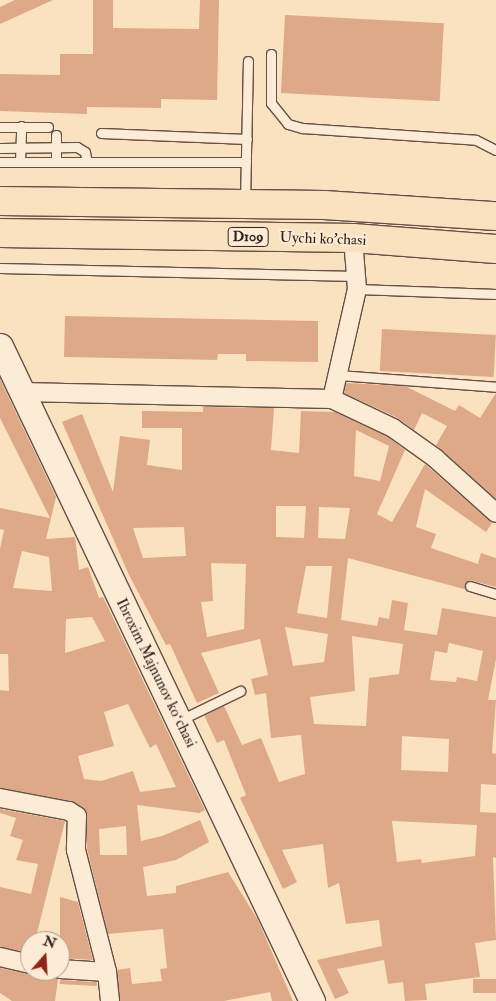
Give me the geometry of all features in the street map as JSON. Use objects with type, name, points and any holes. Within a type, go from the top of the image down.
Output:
[{"type":"main road","name":"D109","points":[[0,201],[324,206],[496,216]]},
{"type":"main road","name":"Uychi ko'chasi","points":[[0,233],[353,238],[496,249]]},
{"type":"street","points":[[332,400],[356,282],[353,238]]},
{"type":"street","name":"Ibroxim Majnunov koʻchasi","points":[[0,346],[6,370],[22,392],[312,1001]]},
{"type":"street","points":[[22,392],[332,400],[393,428],[435,458],[496,513]]},
{"type":"street","points":[[0,798],[69,811],[77,816],[76,850],[107,972],[110,1001]]},
{"type":"street","points":[[0,957],[20,962]]},
{"type":"street","points":[[70,970],[107,972]]},
{"type":"lane","points":[[271,54],[271,103],[288,124],[302,128],[476,140],[496,150]]},
{"type":"lane","points":[[245,205],[248,61]]},
{"type":"lane","points":[[20,162],[21,126]]},
{"type":"lane","points":[[0,127],[48,127]]},
{"type":"lane","points":[[101,133],[246,139]]},
{"type":"lane","points":[[56,135],[56,162]]},
{"type":"lane","points":[[0,148],[82,148],[87,162]]},
{"type":"lane","points":[[0,162],[246,162]]},
{"type":"lane","points":[[0,268],[356,282],[496,294]]},
{"type":"lane","points":[[338,375],[496,387]]},
{"type":"lane","points":[[470,586],[496,594]]},
{"type":"lane","points":[[178,721],[240,691]]},
{"type":"building","points":[[15,0],[53,0],[0,24],[0,7]]},
{"type":"building","points":[[93,0],[113,0],[113,28],[199,29],[200,0],[219,0],[217,100],[161,99],[161,108],[87,107],[87,114],[0,111],[0,74],[60,75],[60,54],[93,54]]},
{"type":"building","points":[[285,15],[444,23],[440,101],[281,93]]},
{"type":"building","points":[[65,316],[318,321],[318,362],[246,361],[246,354],[218,354],[217,360],[64,357]]},
{"type":"building","points":[[382,329],[496,335],[494,377],[380,371]]},
{"type":"building","points":[[0,379],[56,497],[46,539],[75,537],[79,570],[88,567],[99,598],[103,597],[205,810],[199,813],[137,805],[141,841],[162,836],[200,820],[209,842],[176,860],[143,867],[147,896],[176,893],[176,886],[228,872],[258,920],[293,1001],[272,1001],[270,992],[224,1001],[120,1001],[117,970],[130,968],[132,984],[162,981],[160,969],[167,968],[163,929],[108,934],[87,849],[86,811],[71,801],[0,788],[0,690],[9,691],[8,654],[0,654],[0,549],[4,530],[0,529],[0,508],[50,518],[0,418]],"holes":[[[22,551],[49,557],[52,591],[13,588]],[[92,617],[105,641],[65,653],[66,619]],[[128,704],[150,748],[156,744],[176,787],[140,792],[133,771],[101,781],[84,779],[78,756],[114,746],[104,712]],[[126,826],[127,855],[100,855],[99,829]]]},
{"type":"building","points":[[346,383],[405,386],[455,411],[459,405],[480,418],[496,393],[496,499],[436,445],[447,426],[422,413],[414,430],[398,418],[344,393]]},
{"type":"building","points":[[203,407],[274,408],[271,450],[299,453],[301,411],[335,412],[388,437],[405,450],[377,514],[392,522],[425,464],[492,523],[486,532],[425,489],[416,527],[436,534],[431,548],[478,564],[481,553],[496,558],[496,587],[469,580],[464,589],[348,558],[341,620],[377,626],[379,617],[389,619],[392,600],[408,603],[404,630],[437,635],[442,608],[496,617],[496,659],[488,700],[496,700],[492,753],[496,754],[496,785],[481,784],[480,812],[496,813],[496,858],[493,857],[496,940],[475,943],[480,977],[425,984],[427,1000],[405,1001],[403,982],[388,984],[384,960],[337,969],[349,993],[335,999],[317,960],[382,946],[379,920],[346,924],[339,883],[328,888],[323,844],[282,850],[297,882],[283,889],[240,798],[246,795],[224,740],[217,743],[204,715],[224,706],[242,745],[261,738],[279,782],[305,774],[301,735],[271,738],[266,693],[255,695],[251,679],[268,675],[260,639],[201,653],[219,693],[197,703],[170,644],[166,645],[129,575],[62,422],[82,414],[113,492],[120,436],[150,440],[147,465],[182,470],[182,428],[142,428],[142,411],[203,412]],"holes":[[[356,430],[389,446],[380,481],[354,476]],[[276,506],[306,506],[304,538],[276,537]],[[319,507],[350,508],[345,539],[318,538]],[[184,527],[186,556],[143,558],[133,528]],[[211,563],[246,564],[244,629],[207,637],[201,602],[213,601]],[[306,566],[332,566],[327,618],[297,613]],[[285,627],[328,634],[324,662],[293,666]],[[352,636],[403,644],[399,674],[369,678],[366,726],[314,724],[310,697],[355,691]],[[449,643],[483,651],[477,681],[457,677],[456,682],[430,680],[435,651],[447,653]],[[402,736],[449,739],[448,772],[401,770]],[[392,821],[477,825],[475,856],[422,863],[421,859],[397,862]]]},
{"type":"building","points":[[0,809],[65,821],[38,931],[20,931],[20,951],[0,947],[0,887],[31,894],[38,864],[16,860],[23,840],[10,836],[16,818],[0,813]]},
{"type":"building","points":[[60,897],[78,902],[93,960],[70,959],[70,931],[60,931]]},
{"type":"building","points":[[0,968],[20,972],[20,981],[58,981],[55,1001],[12,1001],[0,993]]},
{"type":"building","points":[[473,979],[496,979],[496,993],[473,993]]},
{"type":"building","points":[[60,981],[97,982],[97,986],[60,984]]}]
